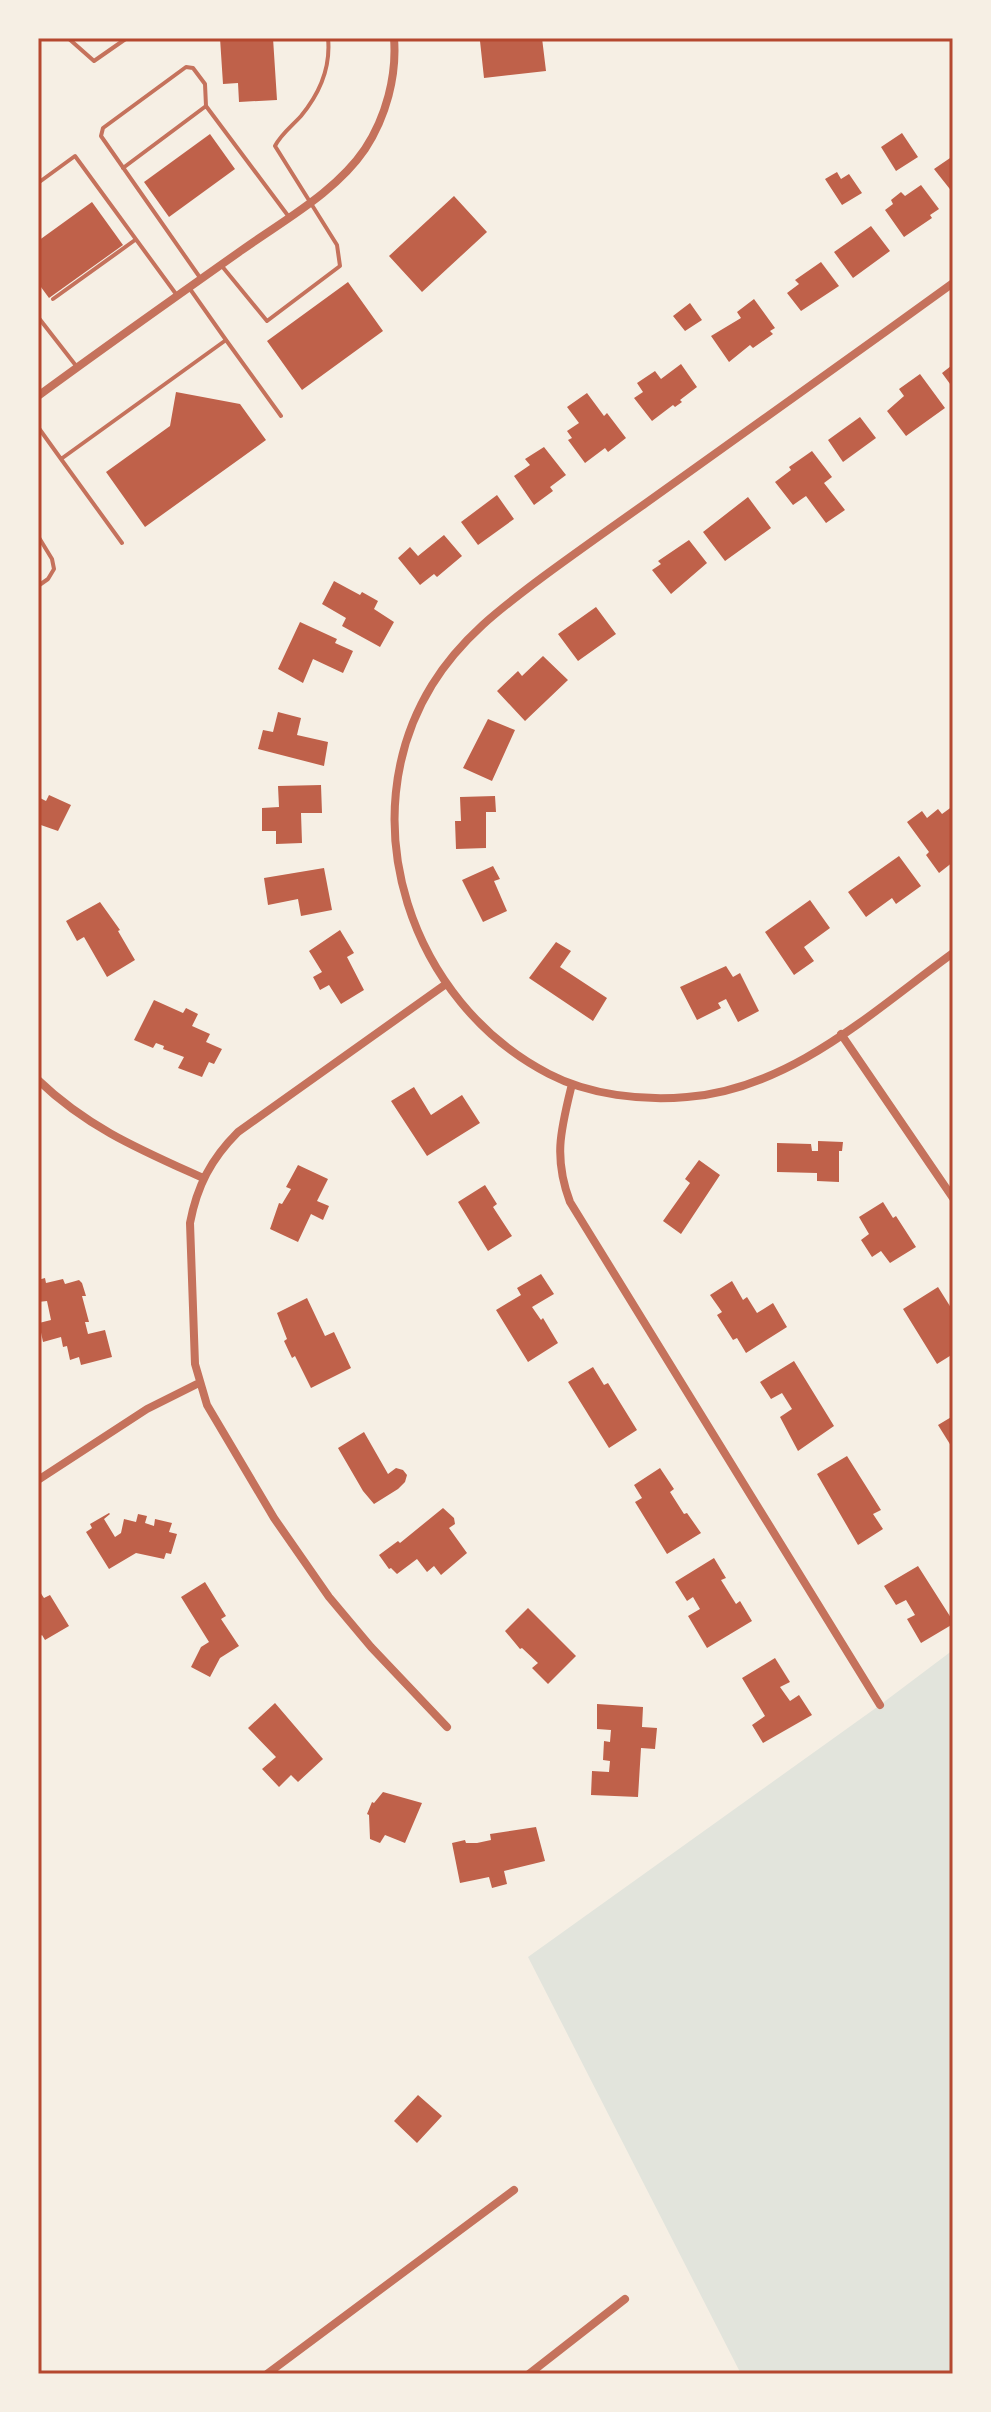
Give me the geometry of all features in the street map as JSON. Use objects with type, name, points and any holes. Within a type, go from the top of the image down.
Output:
[{"type":"street","points":[[38,396],[310,202],[344,173],[364,149],[378,125],[393,75],[394,38]]},
{"type":"street","points":[[953,283],[503,606],[469,636],[448,661],[415,717],[405,746],[395,810],[396,851],[403,892],[416,930],[446,984],[494,1037],[517,1056],[572,1084],[640,1097],[686,1097],[713,1094],[775,1074],[841,1034],[953,953]]},
{"type":"street","points":[[446,984],[238,1132],[222,1148],[203,1178],[190,1223],[195,1364],[199,1383],[218,1428],[274,1518],[329,1597],[371,1647],[447,1727]]},
{"type":"street","points":[[841,1034],[953,1198]]},
{"type":"street","points":[[38,1080],[57,1098],[112,1136],[203,1178]]},
{"type":"street","points":[[572,1084],[560,1135],[559,1162],[570,1202],[880,1705]]},
{"type":"street","points":[[38,1480],[147,1409],[199,1383]]},
{"type":"street","points":[[267,2374],[514,2190]]},
{"type":"street","points":[[529,2374],[625,2299]]},
{"type":"lane","points":[[68,38],[94,61],[127,38]]},
{"type":"lane","points":[[221,265],[267,321],[340,266],[337,245],[275,146],[323,84],[330,54],[328,38]]},
{"type":"lane","points":[[201,279],[101,136],[103,128],[186,67],[193,68],[205,84],[206,106],[289,217]]},
{"type":"lane","points":[[123,168],[206,106]]},
{"type":"lane","points":[[38,183],[75,156],[177,296]]},
{"type":"lane","points":[[53,299],[136,239]]},
{"type":"lane","points":[[189,288],[281,416]]},
{"type":"lane","points":[[38,317],[77,367]]},
{"type":"lane","points":[[61,459],[226,340]]},
{"type":"lane","points":[[38,427],[122,543]]},
{"type":"lane","points":[[38,536],[52,559],[54,569],[48,579],[38,586]]},
{"type":"shaded area","points":[[953,1650],[953,2374],[741,2374],[528,1957]]},
{"type":"building","points":[[220,38],[273,38],[277,100],[239,102],[238,83],[223,84]]},
{"type":"building","points":[[542,38],[546,71],[484,78],[480,41]]},
{"type":"building","points":[[902,133],[918,157],[896,171],[881,147]]},
{"type":"building","points":[[210,134],[235,169],[169,217],[144,182]]},
{"type":"building","points":[[953,156],[953,193],[934,169]]},
{"type":"building","points":[[837,172],[841,179],[849,174],[862,193],[842,205],[825,179]]},
{"type":"building","points":[[921,185],[939,209],[930,215],[932,218],[904,237],[885,210],[901,192],[905,196]]},
{"type":"building","points":[[454,196],[487,232],[422,292],[389,256]]},
{"type":"building","points":[[92,202],[123,245],[49,298],[38,283],[38,241]]},
{"type":"building","points":[[871,226],[890,251],[853,278],[834,252]]},
{"type":"building","points":[[821,262],[839,286],[801,311],[787,293],[799,284],[795,280]]},
{"type":"building","points":[[348,282],[383,331],[302,390],[267,341]]},
{"type":"building","points":[[754,299],[775,328],[770,331],[773,334],[753,348],[750,345],[729,362],[711,336],[741,318],[737,312]]},
{"type":"building","points":[[690,303],[702,320],[685,331],[673,316]]},
{"type":"building","points":[[953,361],[953,388],[942,373]]},
{"type":"building","points":[[681,364],[697,387],[680,400],[682,402],[652,421],[634,398],[643,392],[637,383],[655,371],[661,379]]},
{"type":"building","points":[[920,374],[945,408],[906,436],[887,411],[904,396],[899,389]]},
{"type":"building","points":[[176,392],[240,404],[266,440],[145,527],[106,472],[170,426]]},
{"type":"building","points":[[587,393],[626,438],[608,452],[605,448],[585,463],[568,440],[572,438],[567,431],[579,423],[567,407]]},
{"type":"building","points":[[860,417],[876,438],[843,462],[828,440]]},
{"type":"building","points":[[544,447],[566,475],[550,487],[553,491],[534,505],[514,476],[530,465],[525,459]]},
{"type":"building","points":[[812,451],[832,477],[824,483],[845,510],[826,523],[806,496],[793,505],[775,482],[791,470],[789,467]]},
{"type":"building","points":[[497,495],[514,519],[478,545],[461,522]]},
{"type":"building","points":[[748,497],[771,528],[725,561],[703,532]]},
{"type":"building","points":[[444,535],[462,556],[437,577],[434,574],[420,585],[398,558],[410,547],[418,556]]},
{"type":"building","points":[[689,540],[707,563],[671,594],[652,570],[661,564],[658,561]]},
{"type":"building","points":[[334,581],[378,601],[374,609],[394,622],[380,647],[342,626],[346,618],[322,604]]},
{"type":"building","points":[[596,607],[616,634],[578,661],[558,634]]},
{"type":"building","points":[[300,622],[337,639],[335,643],[353,651],[343,673],[313,659],[303,683],[278,669]]},
{"type":"building","points":[[543,656],[568,680],[525,721],[497,691],[518,671],[522,676]]},
{"type":"building","points":[[278,712],[301,718],[297,735],[328,742],[324,766],[258,749],[263,730],[273,732]]},
{"type":"building","points":[[488,719],[515,730],[492,781],[463,768]]},
{"type":"building","points":[[321,785],[322,813],[301,813],[302,843],[276,844],[276,831],[262,831],[262,808],[279,807],[278,786]]},
{"type":"building","points":[[49,795],[71,805],[58,831],[38,824],[38,797],[46,801]]},
{"type":"building","points":[[495,796],[496,812],[486,812],[486,848],[456,849],[455,821],[461,821],[460,797]]},
{"type":"building","points":[[953,806],[953,841],[950,844],[953,862],[939,873],[926,855],[929,852],[907,822],[922,811],[927,818],[938,809],[942,814]]},
{"type":"building","points":[[899,856],[921,886],[896,904],[892,898],[866,917],[848,892]]},
{"type":"building","points":[[493,866],[500,879],[494,881],[507,911],[483,922],[462,880]]},
{"type":"building","points":[[324,868],[332,910],[301,916],[298,899],[268,905],[264,878]]},
{"type":"building","points":[[810,900],[830,928],[804,947],[814,961],[794,975],[765,932]]},
{"type":"building","points":[[100,902],[120,930],[135,960],[107,977],[84,937],[77,941],[66,921]]},
{"type":"building","points":[[340,930],[354,953],[347,957],[364,990],[341,1004],[329,985],[320,990],[313,977],[322,972],[309,951]]},
{"type":"building","points":[[556,942],[571,951],[560,967],[607,998],[593,1021],[529,978]]},
{"type":"building","points":[[726,966],[733,977],[740,973],[759,1011],[738,1022],[726,999],[718,1003],[721,1008],[697,1020],[680,987]]},
{"type":"building","points":[[154,1000],[183,1013],[186,1008],[198,1014],[192,1026],[210,1034],[206,1042],[222,1049],[214,1064],[209,1062],[202,1077],[178,1068],[184,1057],[163,1049],[164,1046],[156,1043],[153,1048],[134,1040]]},
{"type":"building","points":[[414,1087],[431,1115],[462,1095],[480,1123],[427,1156],[391,1101]]},
{"type":"building","points":[[818,1141],[843,1142],[842,1151],[839,1151],[839,1182],[817,1181],[817,1173],[777,1172],[777,1143],[811,1144],[812,1151],[818,1151]]},
{"type":"building","points":[[699,1160],[720,1175],[681,1234],[663,1221],[690,1183],[685,1179]]},
{"type":"building","points":[[298,1165],[328,1179],[317,1201],[329,1206],[323,1220],[311,1214],[298,1242],[270,1229],[279,1203],[282,1204],[291,1189],[286,1187]]},
{"type":"building","points":[[485,1185],[497,1204],[493,1207],[512,1236],[488,1251],[458,1202]]},
{"type":"building","points":[[883,1202],[916,1247],[890,1263],[881,1251],[872,1257],[861,1240],[869,1234],[859,1217]]},
{"type":"building","points":[[541,1274],[554,1294],[532,1307],[541,1320],[543,1318],[558,1343],[528,1362],[496,1310],[521,1295],[517,1288]]},
{"type":"building","points":[[45,1278],[46,1283],[63,1279],[65,1284],[79,1280],[82,1283],[86,1296],[82,1296],[89,1322],[85,1322],[88,1334],[105,1330],[112,1357],[81,1365],[79,1357],[70,1360],[61,1337],[43,1342],[39,1323],[51,1320],[47,1301],[38,1302],[38,1280]]},
{"type":"building","points":[[732,1281],[743,1300],[747,1297],[757,1313],[773,1303],[787,1327],[746,1353],[737,1338],[733,1340],[717,1315],[722,1312],[710,1295]]},
{"type":"building","points":[[938,1287],[953,1311],[953,1354],[937,1364],[903,1309]]},
{"type":"building","points":[[307,1298],[325,1336],[334,1332],[351,1368],[311,1388],[284,1341],[287,1339],[277,1313]]},
{"type":"building","points":[[794,1361],[834,1426],[798,1451],[780,1417],[792,1409],[782,1393],[771,1399],[760,1382]]},
{"type":"building","points":[[593,1367],[604,1385],[608,1383],[637,1430],[609,1448],[568,1382]]},
{"type":"building","points":[[953,1416],[953,1449],[938,1425]]},
{"type":"building","points":[[364,1432],[388,1474],[396,1468],[407,1475],[398,1489],[374,1504],[338,1448]]},
{"type":"building","points":[[847,1456],[881,1510],[873,1514],[883,1529],[858,1545],[817,1474]]},
{"type":"building","points":[[660,1468],[674,1489],[670,1492],[701,1533],[667,1554],[635,1502],[642,1498],[634,1485]]},
{"type":"building","points":[[443,1508],[454,1518],[455,1524],[449,1528],[467,1553],[441,1575],[434,1566],[427,1572],[417,1559],[397,1574],[389,1569],[379,1555],[398,1541],[400,1543]]},
{"type":"building","points":[[109,1513],[104,1519],[115,1537],[121,1533],[124,1519],[136,1522],[138,1514],[147,1516],[145,1523],[154,1526],[155,1519],[172,1523],[169,1532],[177,1534],[171,1554],[166,1553],[164,1559],[136,1553],[109,1569],[86,1532],[92,1528],[90,1524]]},
{"type":"building","points":[[714,1558],[726,1578],[721,1580],[736,1604],[740,1601],[752,1621],[707,1648],[688,1616],[700,1609],[693,1597],[687,1601],[675,1582]]},
{"type":"building","points":[[918,1566],[953,1621],[953,1624],[921,1643],[907,1619],[915,1615],[906,1600],[896,1605],[884,1586]]},
{"type":"building","points":[[205,1582],[226,1616],[221,1619],[239,1646],[220,1658],[210,1677],[191,1667],[201,1647],[209,1642],[181,1597]]},
{"type":"building","points":[[38,1589],[44,1598],[50,1595],[69,1626],[45,1640],[42,1635],[38,1638]]},
{"type":"building","points":[[528,1608],[576,1656],[548,1684],[532,1668],[538,1663],[520,1649],[505,1631]]},
{"type":"building","points":[[775,1658],[790,1682],[780,1687],[790,1701],[799,1695],[812,1715],[763,1743],[752,1725],[765,1716],[742,1678]]},
{"type":"building","points":[[275,1703],[323,1759],[298,1782],[291,1775],[279,1787],[262,1769],[276,1757],[248,1728]]},
{"type":"building","points":[[597,1704],[643,1707],[642,1727],[657,1728],[655,1749],[641,1748],[638,1797],[591,1795],[592,1771],[609,1772],[610,1761],[603,1760],[604,1741],[610,1742],[611,1730],[597,1729]]},
{"type":"building","points":[[383,1792],[422,1803],[405,1843],[385,1835],[380,1843],[370,1839],[367,1814],[372,1802]]},
{"type":"building","points":[[536,1827],[545,1861],[504,1871],[507,1884],[492,1888],[489,1877],[460,1883],[452,1843],[465,1840],[466,1843],[477,1843],[491,1840],[490,1834]]},
{"type":"building","points":[[418,2095],[442,2116],[417,2143],[394,2121]]}]
